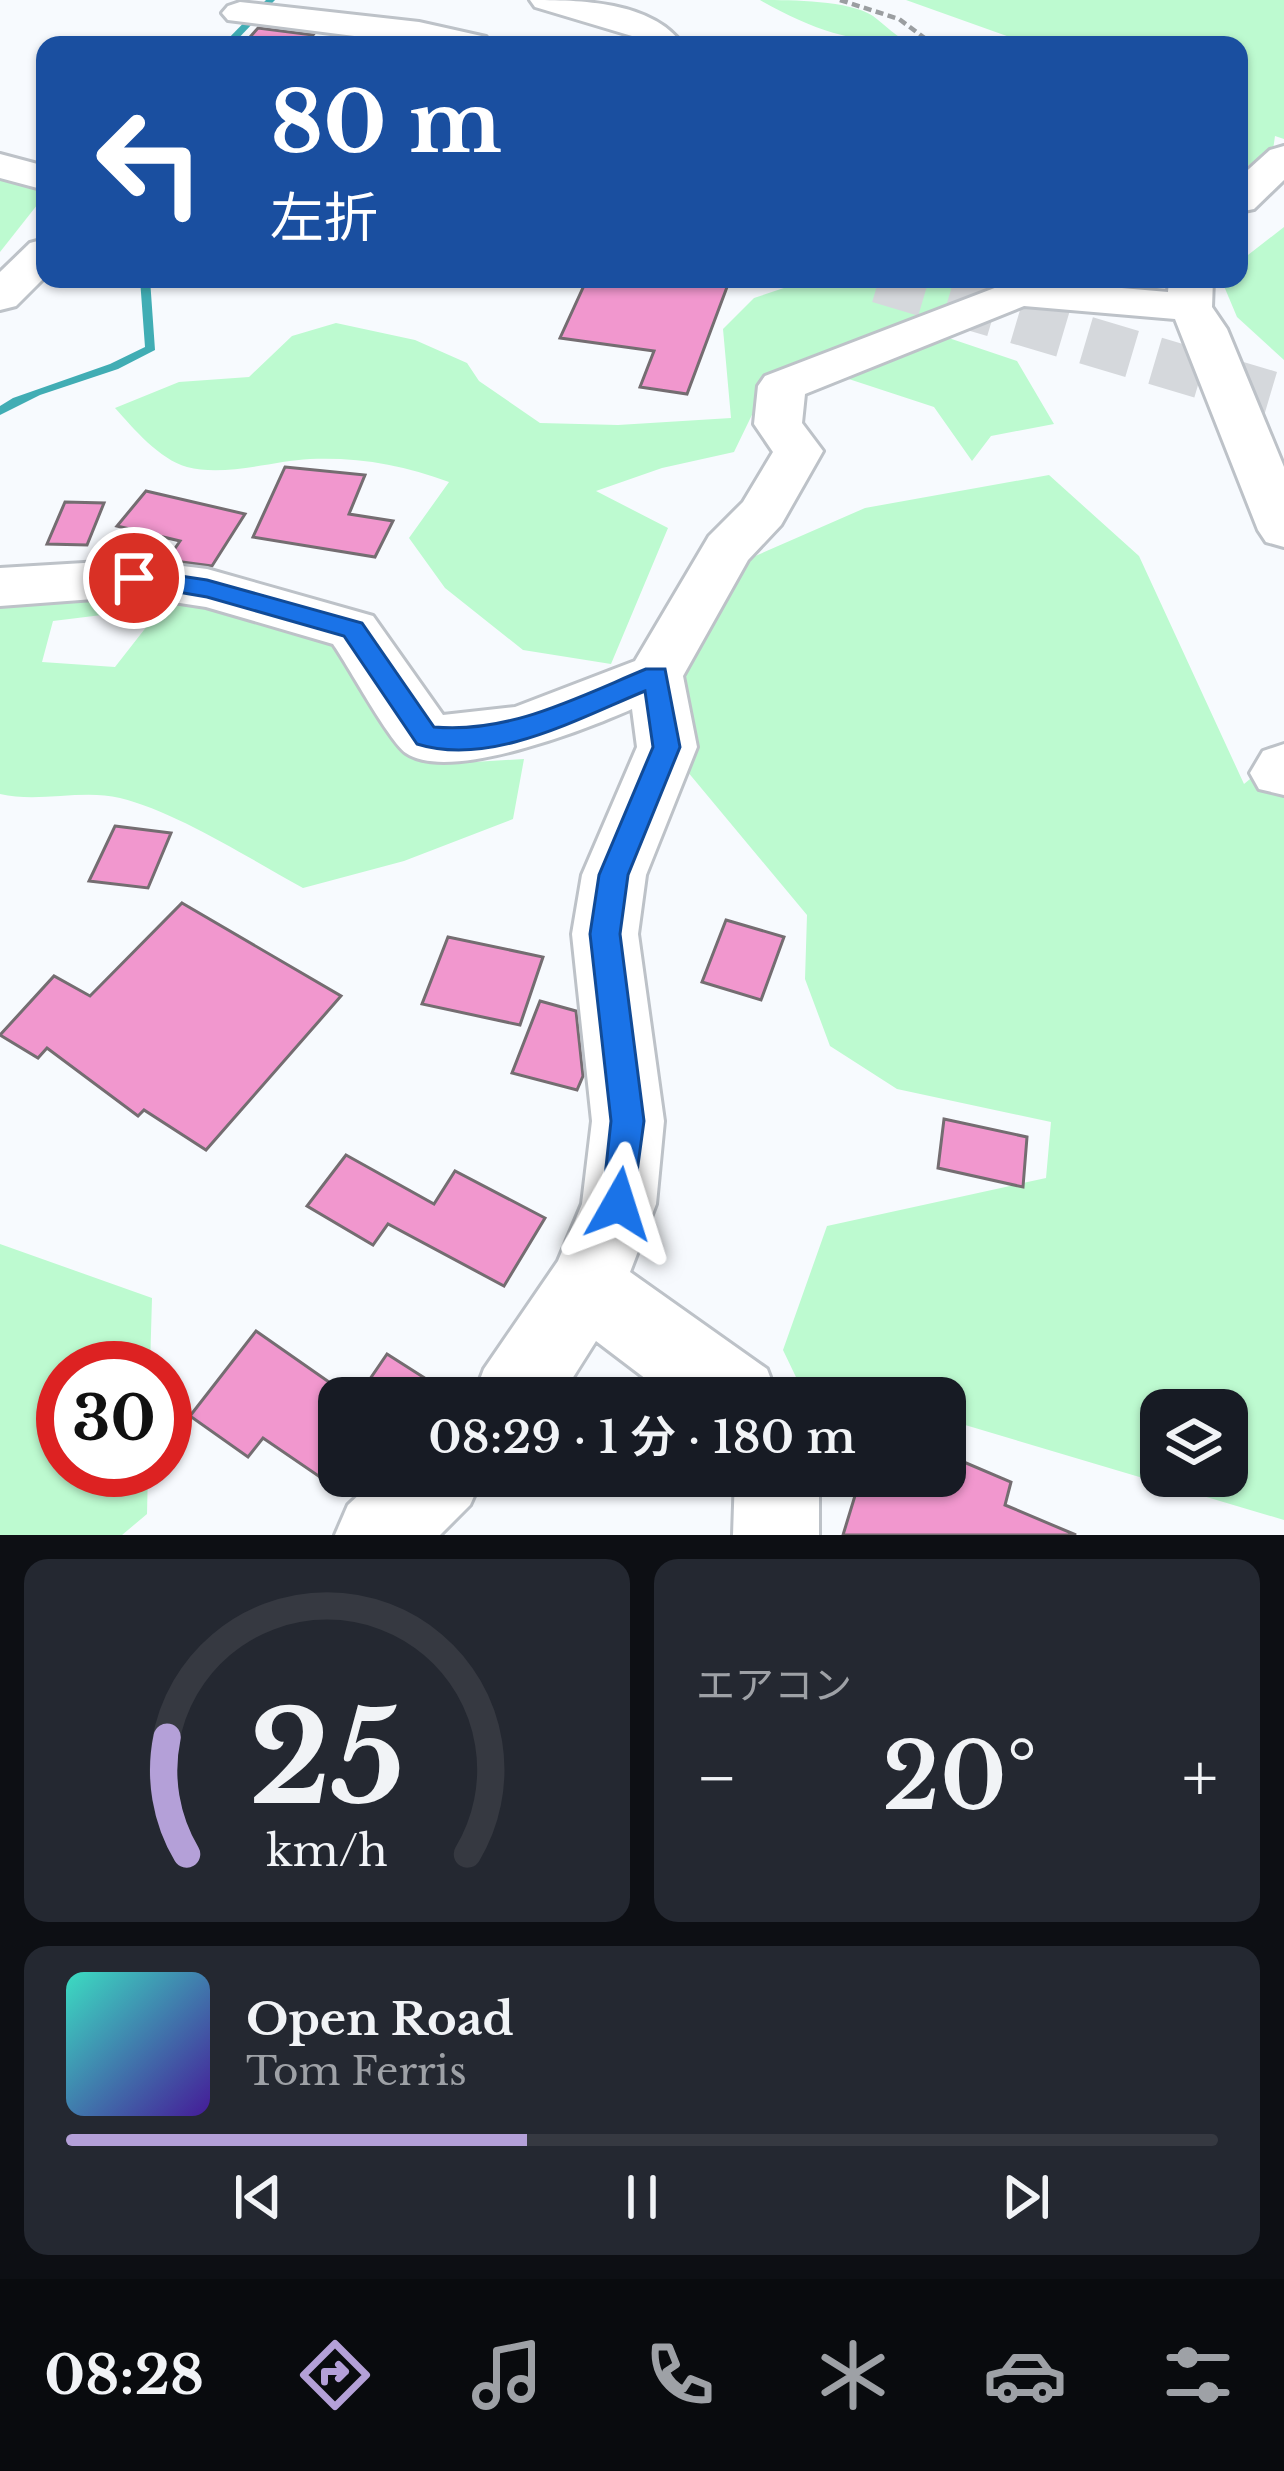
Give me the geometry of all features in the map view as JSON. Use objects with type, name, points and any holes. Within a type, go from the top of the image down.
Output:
[{"type":"street","points":[[548,0],[655,31],[659,36]]},
{"type":"street","points":[[218,36],[246,7],[432,36]]},
{"type":"street","points":[[1248,213],[1284,158]]},
{"type":"street","points":[[0,166],[36,176]]},
{"type":"street","points":[[1248,218],[1284,211]]},
{"type":"street","points":[[0,297],[36,261]]},
{"type":"street","points":[[0,587],[134,578],[207,588],[353,630],[426,737],[464,740],[536,725],[656,676],[728,549],[763,513],[798,451],[778,424],[782,386],[1019,292],[1191,293],[1284,530]]},
{"type":"street","points":[[527,1377],[586,1287],[619,1204],[628,1121],[605,934],[614,875],[667,747],[656,676]]},
{"type":"street","points":[[586,1287],[709,1377]]},
{"type":"street","points":[[378,1535],[419,1497]]},
{"type":"street","points":[[776,1535],[777,1497]]},
{"type":"path","points":[[840,0],[899,19],[922,36]]},
{"type":"green space","points":[[760,0],[849,7],[873,16],[899,36],[850,36],[797,19]]},
{"type":"green space","points":[[906,0],[1284,0],[1284,139],[1275,136],[1273,150],[1248,165],[1248,36],[1007,36]]},
{"type":"green space","points":[[0,178],[36,186],[36,206],[0,252]]},
{"type":"green space","points":[[1284,227],[1284,360],[1237,317],[1225,288],[1248,288],[1248,255]]},
{"type":"green space","points":[[784,288],[983,288],[919,328],[1017,361],[1054,424],[991,436],[972,461],[934,407],[803,364],[764,390],[734,452],[662,468],[596,491],[668,528],[611,664],[523,650],[445,588],[409,538],[449,482],[346,459],[217,470],[187,467],[157,450],[115,408],[179,382],[249,377],[292,336],[336,323],[415,340],[467,363],[479,381],[540,423],[618,425],[731,418],[723,329],[754,298]]},
{"type":"green space","points":[[1049,475],[1139,556],[1244,784],[1284,751],[1284,1520],[1207,1497],[1248,1497],[1248,1389],[1140,1389],[1140,1477],[966,1425],[966,1377],[796,1377],[783,1350],[827,1226],[1046,1178],[1051,1122],[897,1089],[830,1046],[805,979],[807,915],[667,747],[655,676],[714,574],[865,508]]},
{"type":"green space","points":[[134,586],[344,646],[398,736],[441,764],[524,759],[513,819],[404,861],[303,888],[142,804],[106,796],[0,794],[0,601]],"holes":[[[175,606],[158,612],[115,667],[42,662],[53,621]]]},
{"type":"green space","points":[[0,1244],[152,1298],[151,1341],[36,1341],[36,1497],[147,1497],[147,1514],[122,1535],[0,1535]]},
{"type":"building","points":[[258,28],[313,35],[312,36],[251,36]]},
{"type":"building","points":[[583,288],[727,288],[687,394],[640,387],[654,351],[560,338]]},
{"type":"building","points":[[285,467],[365,475],[349,514],[393,521],[375,557],[253,537]]},
{"type":"building","points":[[146,491],[245,514],[212,566],[167,560],[180,541],[117,526]]},
{"type":"building","points":[[65,502],[104,503],[87,545],[47,544]]},
{"type":"building","points":[[115,826],[171,833],[148,888],[89,881]]},
{"type":"building","points":[[182,903],[341,996],[206,1150],[144,1110],[138,1116],[47,1048],[38,1058],[0,1035],[54,976],[90,996]]},
{"type":"building","points":[[726,920],[784,937],[761,1000],[702,982]]},
{"type":"building","points":[[448,937],[543,957],[520,1025],[422,1004]]},
{"type":"building","points":[[540,1001],[576,1011],[583,1076],[577,1090],[512,1073]]},
{"type":"building","points":[[944,1119],[1027,1137],[1023,1187],[938,1168]]},
{"type":"building","points":[[346,1155],[434,1204],[455,1171],[545,1218],[504,1286],[388,1224],[373,1245],[307,1206]]},
{"type":"building","points":[[256,1331],[322,1377],[318,1377],[318,1476],[263,1438],[248,1457],[192,1413]]},
{"type":"building","points":[[387,1354],[423,1377],[371,1377]]},
{"type":"building","points":[[966,1463],[1011,1482],[1005,1505],[1076,1535],[843,1535],[855,1497],[966,1497]]},
{"type":"waterway","points":[[236,36],[271,0]]},
{"type":"waterway","points":[[0,411],[36,392],[114,367],[151,348],[146,288]]},
{"type":"tunnel","points":[[909,288],[1284,399]]},
{"type":"route","points":[[134,578],[207,588],[353,630],[426,737],[464,740],[536,725],[656,676],[667,747],[614,875],[605,934],[628,1121],[619,1204]]}]
